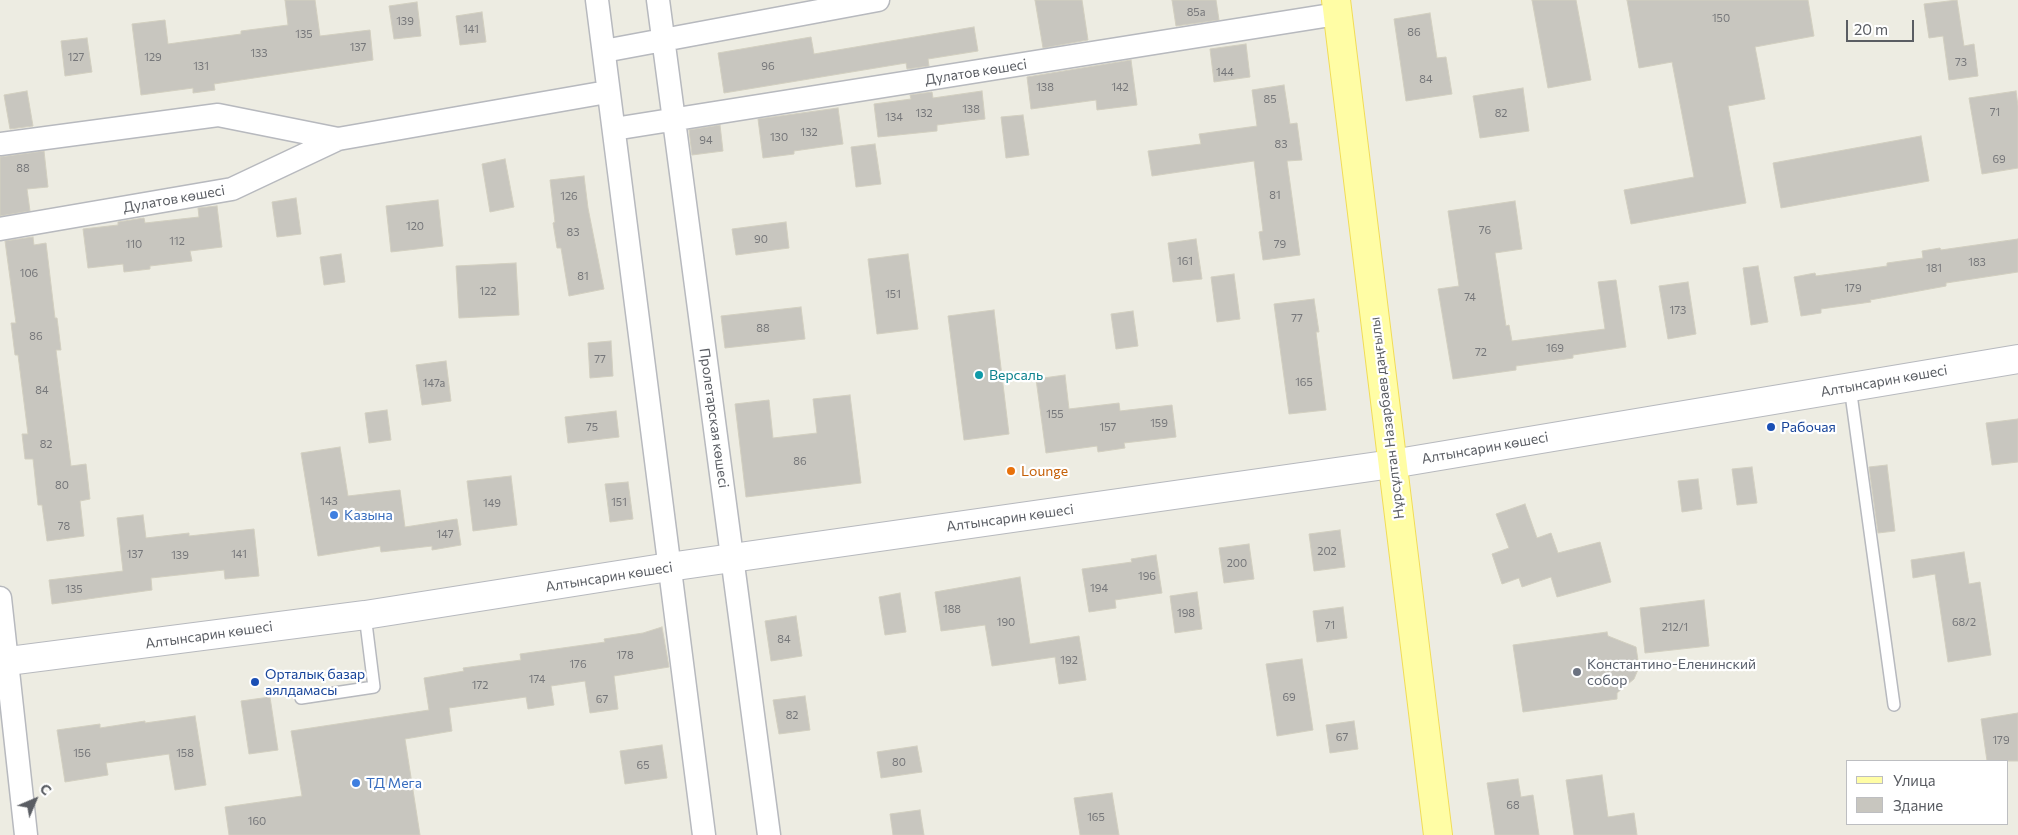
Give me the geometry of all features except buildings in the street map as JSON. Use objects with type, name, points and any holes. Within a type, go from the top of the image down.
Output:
[{"type":"main road","name":"Нұрсұлтан Назарбаев даңғылы","points":[[1337,7],[1438,835]]},
{"type":"street","points":[[597,0],[704,835]]},
{"type":"street","name":"Пролетарская көшесі","points":[[658,0],[769,835]]},
{"type":"street","points":[[604,51],[878,0]]},
{"type":"street","name":"Дулатов көшесі","points":[[614,129],[1337,7]]},
{"type":"street","name":"Дулатов көшесі","points":[[0,229],[232,189],[338,139],[608,92]]},
{"type":"street","name":"Дулатов көшесі","points":[[0,144],[218,115],[338,139]]},
{"type":"street","name":"Алтынсарин көшесі","points":[[4,662],[365,615],[669,567],[1392,464],[2018,359]]},
{"type":"street","points":[[0,598],[4,662],[26,835]]},
{"type":"lane","points":[[1850,387],[1894,705]]},
{"type":"lane","points":[[301,698],[374,687],[365,615]]},
{"type":"place","name":"Версаль","points":[[979,375]]},
{"type":"place","name":"Рабочая","points":[[1771,427]]},
{"type":"place","name":"Lounge","points":[[1011,471]]},
{"type":"place","name":"Казына","points":[[334,515]]},
{"type":"place","name":"Константино-Еленинский собор","points":[[1577,672]]},
{"type":"place","name":"Орталық базар аялдамасы","points":[[255,682]]},
{"type":"place","name":"ТД Мега","points":[[356,783]]}]
